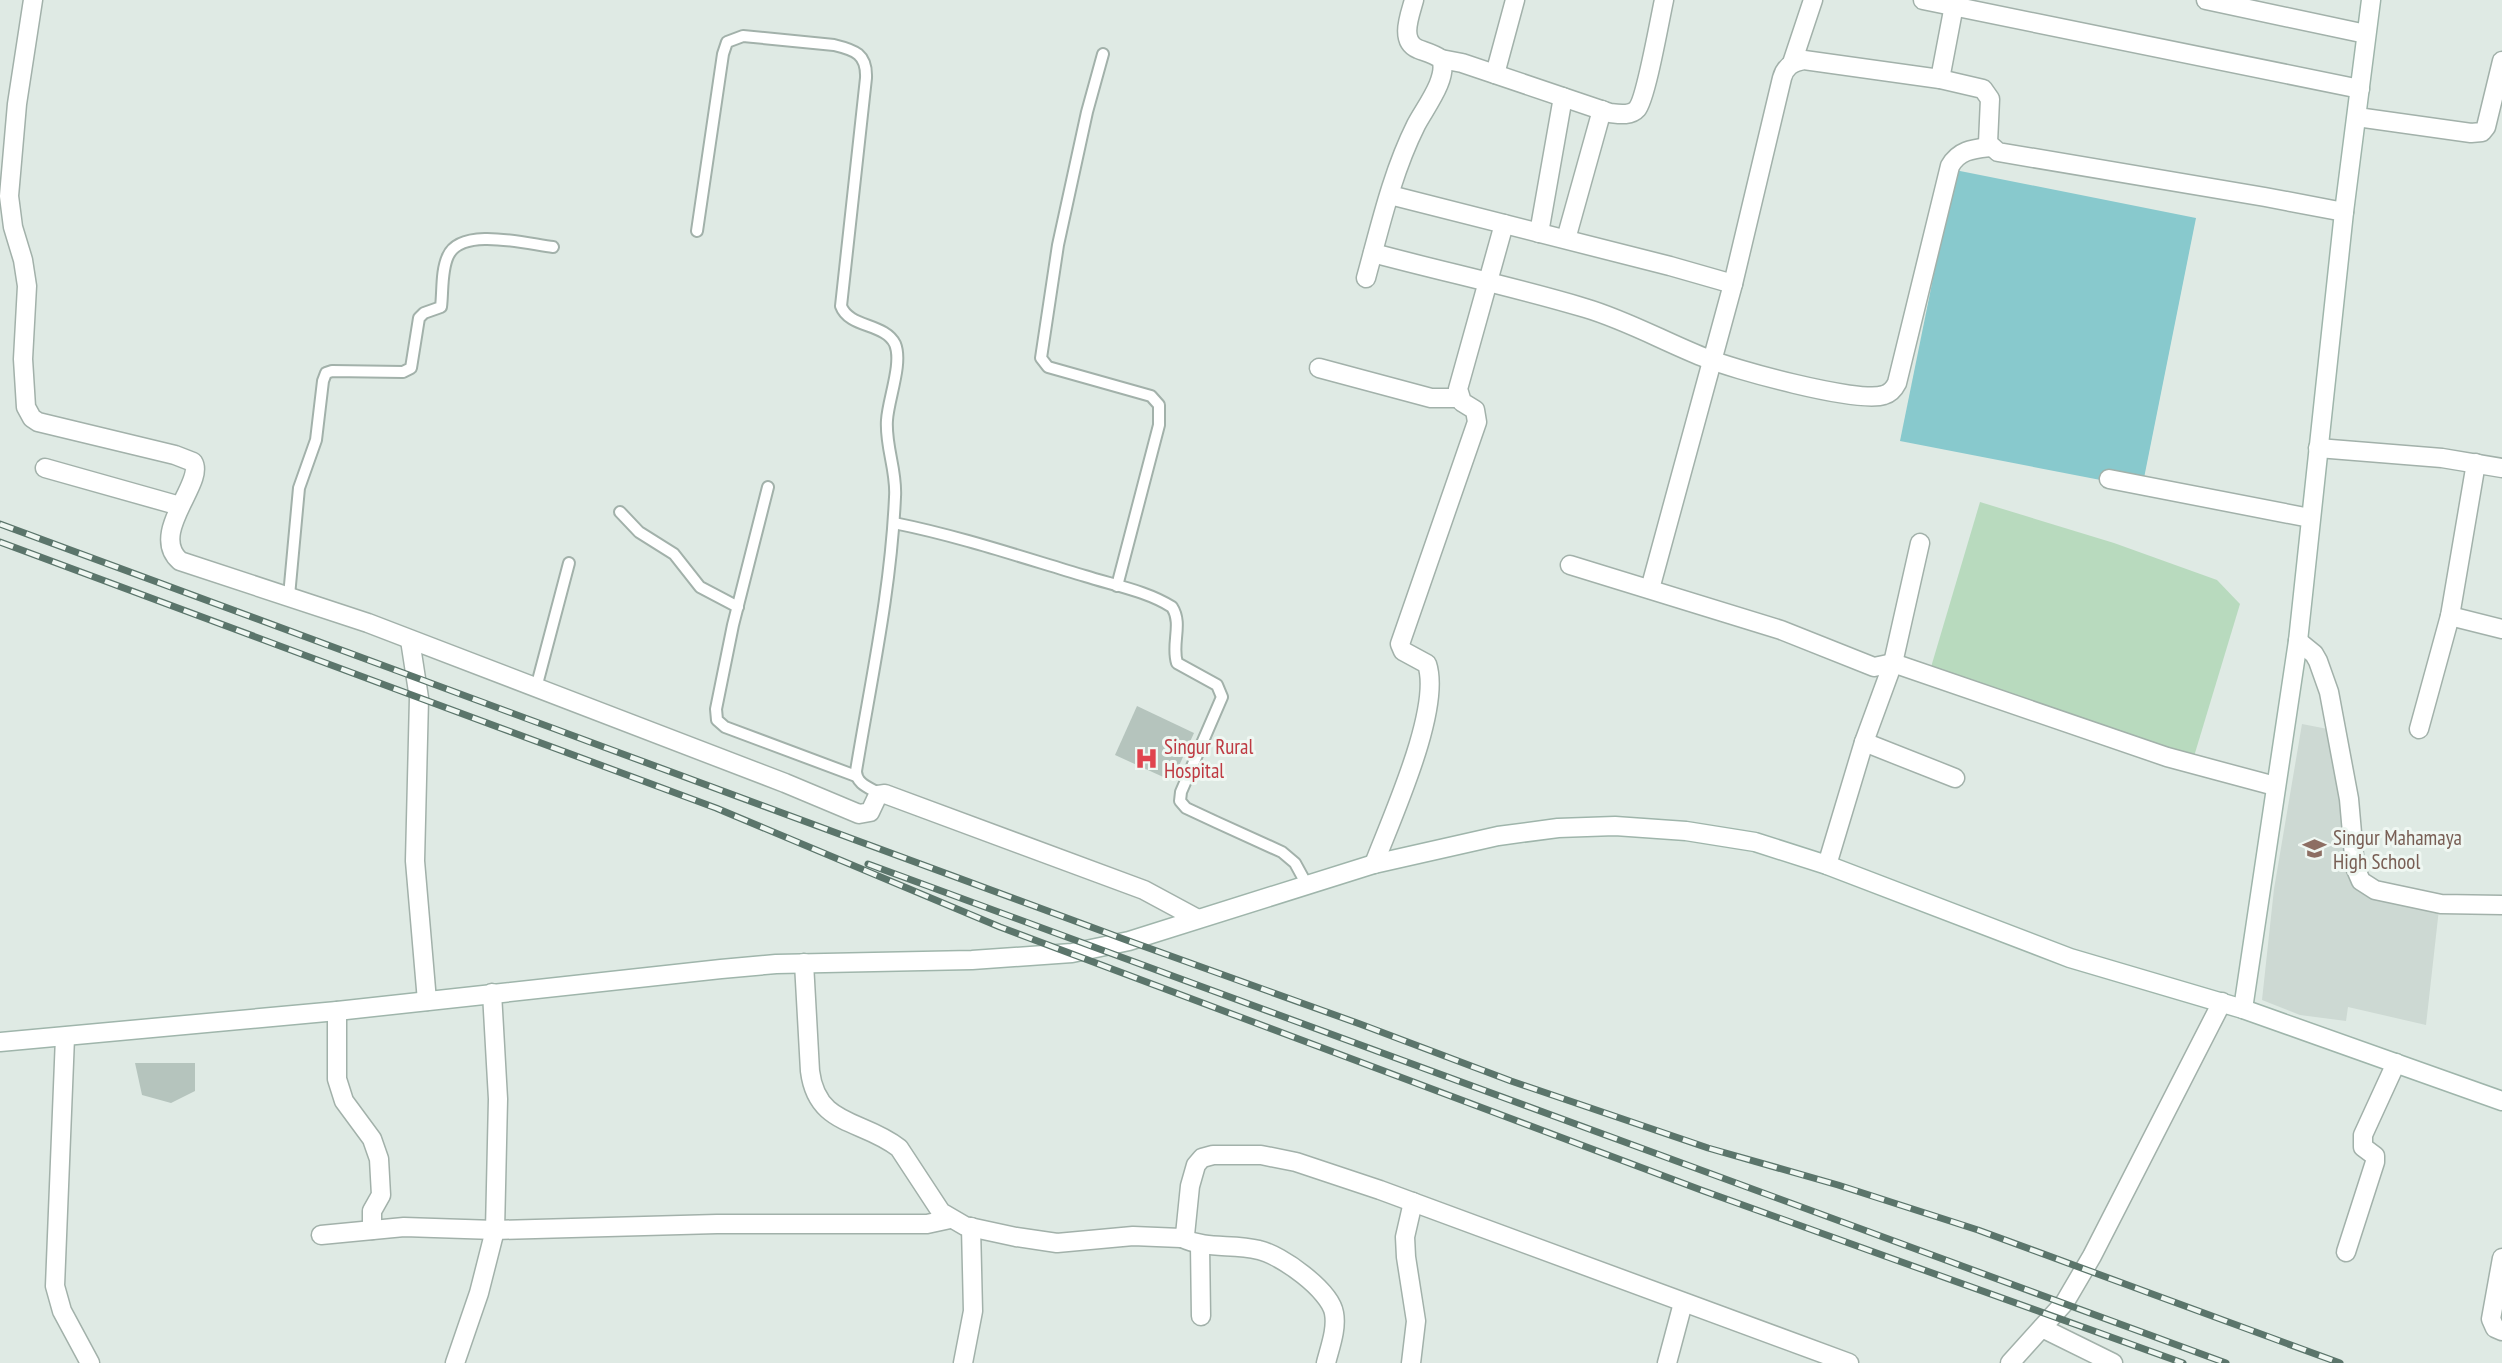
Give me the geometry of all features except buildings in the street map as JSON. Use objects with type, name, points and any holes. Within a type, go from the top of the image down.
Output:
[{"type":"street","points":[[33,0],[8,102],[9,196],[13,227],[23,260],[27,285],[23,359],[27,412],[39,422],[175,455],[193,462],[195,472],[174,520],[171,547],[180,561],[289,596],[410,639],[859,814],[870,812],[880,794],[885,794],[1085,866],[1144,890],[1196,918]]},
{"type":"street","points":[[1414,0],[1407,30],[1408,41],[1415,48],[1441,59],[1456,61],[1620,115],[1636,110],[1643,94],[1664,0]]},
{"type":"street","points":[[1495,74],[1515,0]]},
{"type":"street","points":[[1650,589],[1733,284],[1782,78],[1784,71],[1792,63],[1813,0]]},
{"type":"street","points":[[1923,0],[1955,3],[2360,89]]},
{"type":"street","points":[[2206,0],[2366,34]]},
{"type":"street","points":[[2242,1009],[2298,640],[2344,212],[2371,0]]},
{"type":"street","points":[[1941,80],[1955,3]]},
{"type":"street","points":[[1366,278],[1407,143],[1442,73],[1441,59]]},
{"type":"street","points":[[1792,63],[1804,60],[1941,80],[1983,89],[1989,95],[1988,143],[1998,152],[2344,212]]},
{"type":"street","points":[[2356,117],[2471,133],[2482,132],[2486,127],[2502,61]]},
{"type":"street","points":[[1539,233],[1563,97]]},
{"type":"street","points":[[1566,239],[1602,110]]},
{"type":"street","points":[[1373,253],[1606,314],[1711,360],[1787,382],[1874,397],[1892,392],[1897,383],[1950,166],[1954,158],[1962,153],[1990,147]]},
{"type":"street","points":[[1390,195],[1733,284]]},
{"type":"street","points":[[1459,398],[1458,389],[1504,224]]},
{"type":"street","points":[[1319,368],[1431,398],[1459,398],[1475,410],[1477,422],[1400,644],[1403,651],[1427,664],[1430,694],[1419,743],[1374,864]]},
{"type":"street","points":[[2318,448],[2411,455],[2502,468]]},
{"type":"street","points":[[2419,729],[2450,616],[2476,463]]},
{"type":"street","points":[[45,468],[180,506]]},
{"type":"street","points":[[2109,479],[2310,518]]},
{"type":"street","points":[[1827,865],[1864,742],[1893,663],[1920,543]]},
{"type":"street","points":[[1570,565],[1781,630],[1874,667],[1893,663],[2167,757],[2275,786]]},
{"type":"street","points":[[2450,616],[2502,629]]},
{"type":"street","points":[[410,639],[420,698],[415,861],[427,1000]]},
{"type":"street","points":[[2298,640],[2318,661],[2330,692],[2349,799],[2355,867],[2361,881],[2375,890],[2441,904],[2502,905]]},
{"type":"street","points":[[1864,742],[1955,778]]},
{"type":"street","points":[[0,1042],[337,1011],[676,973],[804,963],[972,960],[1072,953],[1128,941],[1374,864],[1498,836],[1558,828],[1615,826],[1734,837],[1827,865],[2070,958],[2222,1002],[2502,1101]]},
{"type":"street","points":[[804,963],[810,1071],[812,1084],[820,1102],[836,1115],[890,1141],[899,1148],[941,1212],[950,1219],[971,1227],[1057,1243],[1133,1236],[1182,1238],[1200,1245],[1258,1250],[1287,1264],[1325,1295],[1334,1311],[1334,1330],[1326,1363]]},
{"type":"street","points":[[455,1363],[478,1293],[495,1230],[498,1099],[492,993]]},
{"type":"street","points":[[2010,1363],[2065,1302],[2092,1256],[2222,1002]]},
{"type":"street","points":[[337,1011],[337,1079],[344,1101],[372,1139],[379,1159],[381,1195],[372,1211],[372,1230]]},
{"type":"street","points":[[65,1036],[55,1286],[62,1311],[90,1363]]},
{"type":"street","points":[[2346,1252],[2375,1162],[2375,1156],[2363,1148],[2363,1135],[2396,1063]]},
{"type":"street","points":[[1182,1238],[1185,1234],[1193,1175],[1202,1158],[1213,1155],[1261,1155],[1296,1162],[1413,1202],[1849,1363]]},
{"type":"street","points":[[1411,1363],[1416,1321],[1405,1237],[1413,1202]]},
{"type":"street","points":[[321,1234],[429,1227],[495,1230],[717,1224],[927,1224],[950,1219]]},
{"type":"street","points":[[963,1363],[973,1311],[971,1227]]},
{"type":"street","points":[[1200,1245],[1201,1316]]},
{"type":"street","points":[[2502,1258],[2491,1319],[2494,1328],[2502,1330]]},
{"type":"street","points":[[1667,1363],[1683,1303]]},
{"type":"street","points":[[2042,1328],[2113,1363]]},
{"type":"lane","points":[[697,231],[723,54],[727,42],[743,36],[823,44],[846,48],[861,56],[865,62],[866,78],[841,306],[848,316],[890,338],[897,351],[887,423],[895,476],[894,523],[888,590],[856,776]]},
{"type":"lane","points":[[1103,54],[1087,112],[1058,244],[1041,358],[1048,367],[1151,396],[1159,405],[1160,425],[1117,586]]},
{"type":"lane","points":[[289,596],[299,488],[316,440],[322,381],[326,373],[332,371],[403,372],[411,368],[419,318],[424,313],[441,307],[446,258],[455,246],[462,242],[493,239],[553,247]]},
{"type":"lane","points":[[768,487],[738,607],[716,709],[717,720],[724,727],[856,776],[861,783],[880,794]]},
{"type":"lane","points":[[620,512],[639,532],[674,554],[700,587],[738,607]]},
{"type":"lane","points":[[894,523],[959,537],[1117,586],[1172,607],[1177,617],[1175,650],[1177,663],[1217,685],[1221,692],[1221,701],[1180,792],[1182,805],[1282,852],[1295,863],[1307,885]]},
{"type":"lane","points":[[536,688],[569,563]]},
{"type":"shaded area","name":"Singur Mahamaya High School","points":[[2302,724],[2333,730],[2351,879],[2439,909],[2426,1025],[2348,1007],[2346,1021],[2300,1015],[2262,1000],[2274,889]]},
{"type":"green space","points":[[1980,502],[2114,543],[2217,580],[2240,604],[2192,763],[1926,684]]},
{"type":"water","points":[[1955,170],[2196,218],[2142,488],[1900,441]]},
{"type":"railway","points":[[0,524],[1511,1081],[1708,1148],[1838,1185],[1978,1230],[2340,1363]]},
{"type":"railway","points":[[0,542],[716,808],[1000,927],[1701,1190],[2183,1363]]},
{"type":"railway","points":[[868,864],[2226,1363]]},
{"type":"place","name":"Singur Rural Hospital","points":[[1146,758]]},
{"type":"place","name":"Singur Mahamaya High School","points":[[2315,849]]}]
